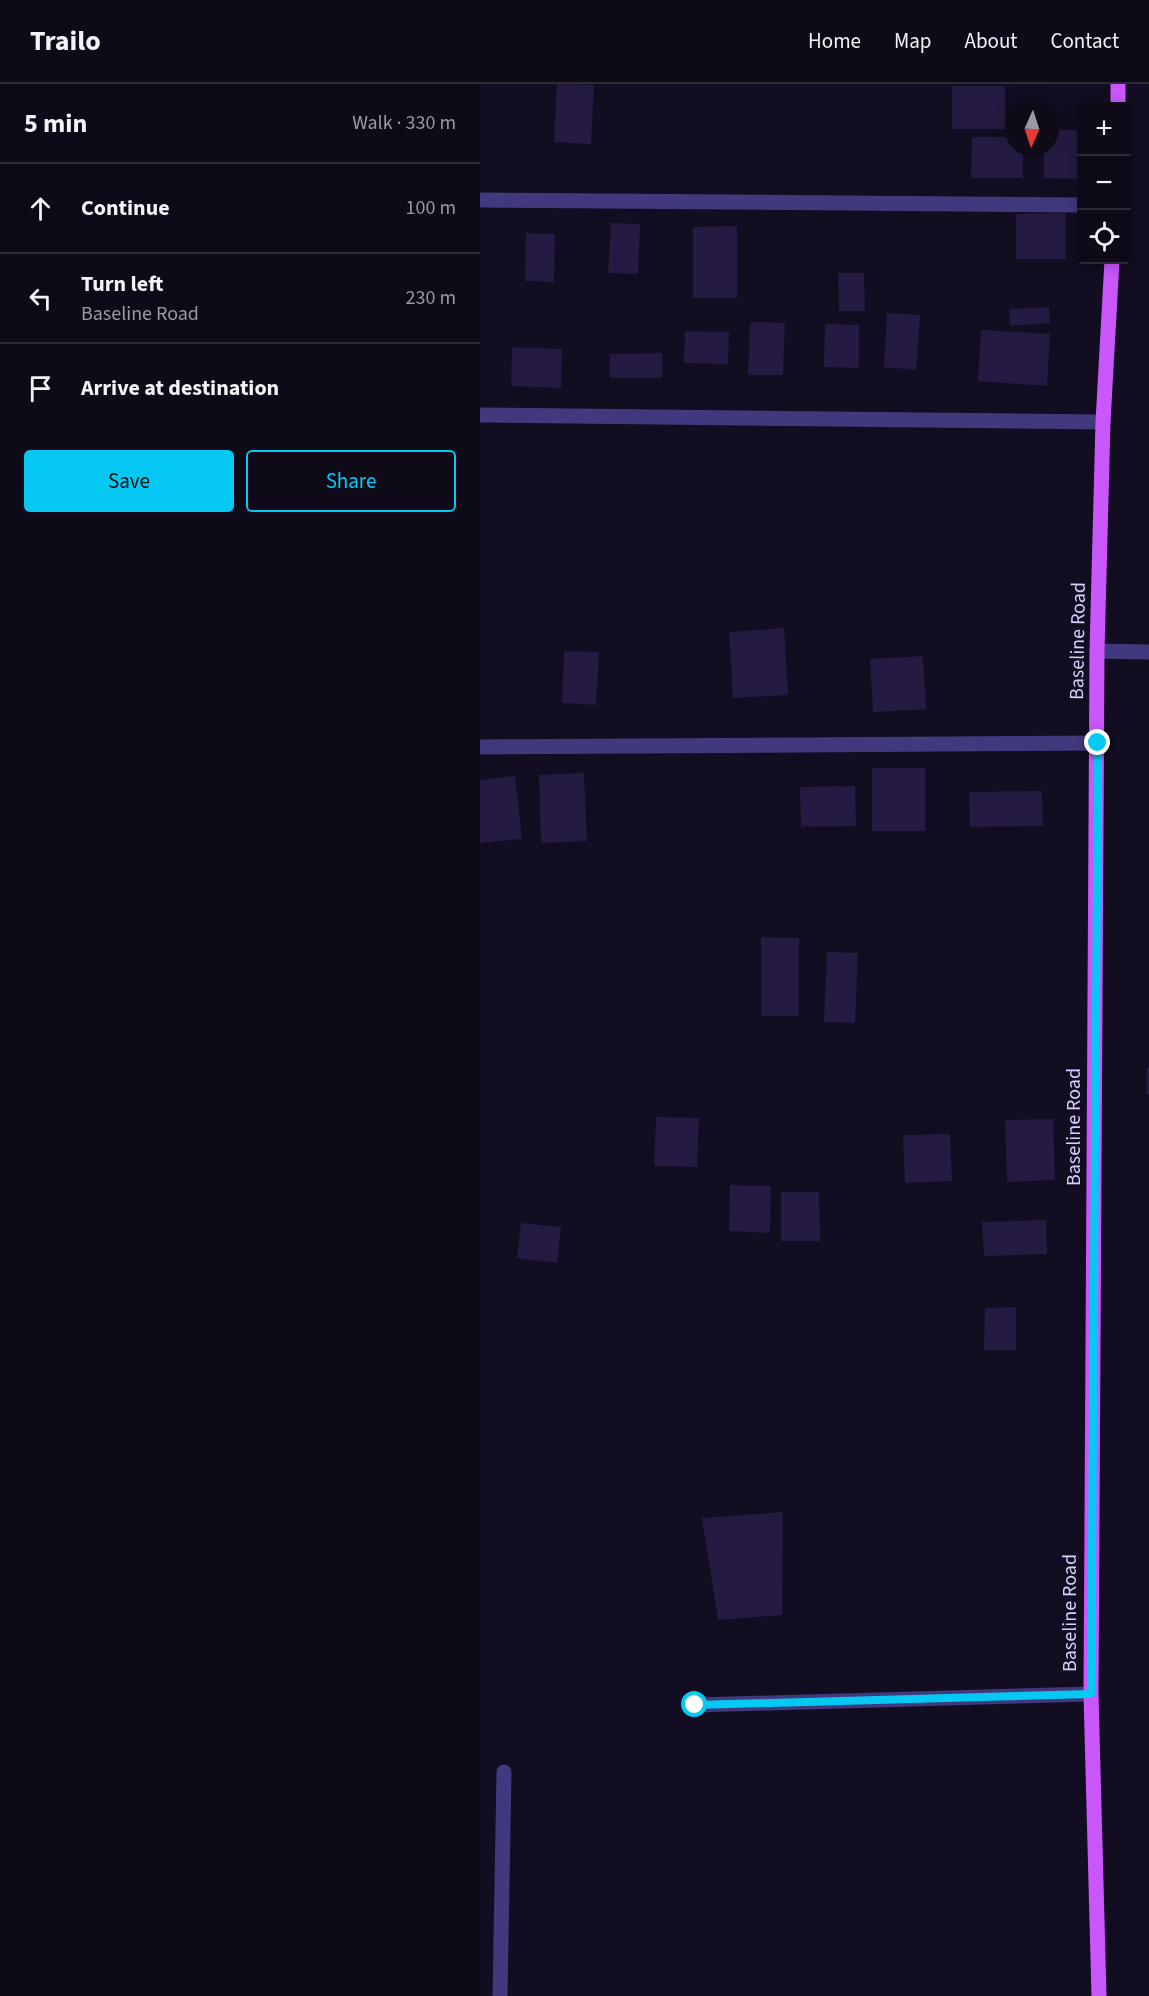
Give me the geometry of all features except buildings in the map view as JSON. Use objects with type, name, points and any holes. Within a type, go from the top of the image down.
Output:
[{"type":"main road","points":[[1118,84],[1118,102]]},
{"type":"main road","name":"Baseline Road","points":[[1099,1996],[1091,1694],[1097,651],[1102,422],[1112,264]]},
{"type":"street","points":[[480,200],[1077,205]]},
{"type":"street","points":[[480,415],[1102,422]]},
{"type":"street","points":[[1097,651],[1149,652]]},
{"type":"street","points":[[480,747],[1098,743]]},
{"type":"street","points":[[695,1705],[1091,1694]]},
{"type":"street","points":[[500,1996],[504,1772]]},
{"type":"route","points":[[695,1705],[1091,1694],[1098,743]]}]
